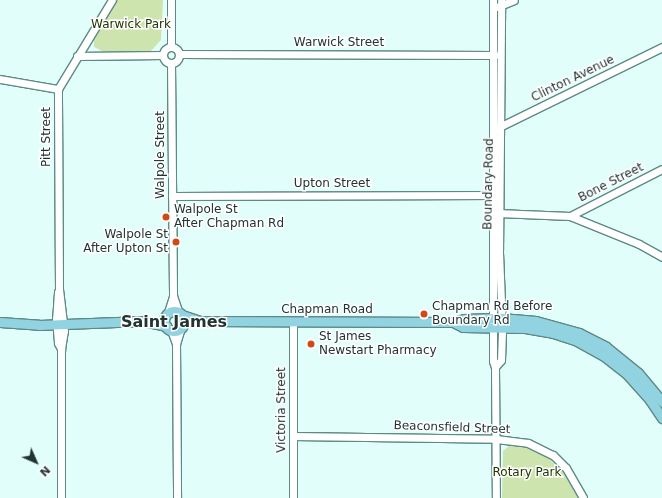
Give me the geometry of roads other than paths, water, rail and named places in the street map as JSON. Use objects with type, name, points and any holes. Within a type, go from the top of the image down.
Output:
[{"type":"main road","points":[[0,322],[34,322],[37,320],[60,322],[168,322],[173,312],[180,314],[182,327]]},
{"type":"main road","name":"Chapman Road","points":[[180,314],[201,321],[454,322],[463,327],[497,322]]},
{"type":"main road","name":"Chapman Road","points":[[168,322],[182,327],[201,321]]},
{"type":"main road","points":[[497,322],[547,323],[593,339],[630,367],[662,402]]},
{"type":"main road","points":[[497,322],[553,333],[593,350],[614,364],[638,386],[662,418]]},
{"type":"street","points":[[0,79],[58,89],[112,0]]},
{"type":"street","points":[[171,46],[172,0]]},
{"type":"street","points":[[497,3],[514,0]]},
{"type":"street","name":"Boundary Road","points":[[496,498],[495,367],[492,361],[497,322],[497,3]]},
{"type":"street","points":[[171,46],[177,49],[179,54],[177,60],[171,63],[166,61],[163,55],[165,49],[171,46]]},
{"type":"street","name":"Clinton Avenue","points":[[497,128],[662,47]]},
{"type":"street","name":"Warwick Street","points":[[179,54],[496,55]]},
{"type":"street","points":[[78,56],[163,55]]},
{"type":"street","name":"Walpole Street","points":[[168,322],[173,296],[171,63]]},
{"type":"street","name":"Pitt Street","points":[[58,89],[61,498]]},
{"type":"street","name":"Boundary Road","points":[[497,128],[492,195],[497,213]]},
{"type":"street","name":"Bone Street","points":[[570,216],[662,169]]},
{"type":"street","name":"Upton Street","points":[[172,196],[492,195]]},
{"type":"street","points":[[497,213],[570,216],[639,244],[662,257]]},
{"type":"street","name":"Walpole Street","points":[[173,296],[180,314]]},
{"type":"street","points":[[168,322],[176,344],[177,498]]},
{"type":"street","name":"Victoria Street","points":[[293,322],[293,498]]},
{"type":"street","points":[[176,344],[182,327]]},
{"type":"street","name":"Beaconsfield Street","points":[[294,436],[496,439],[528,443],[553,455],[570,473],[584,498]]},
{"type":"place","name":"Walpole St After Chapman Rd","points":[[166,217]]},
{"type":"place","name":"Walpole St After Upton St","points":[[176,242]]},
{"type":"place","name":"Chapman Rd Before Boundary Rd","points":[[424,314]]},
{"type":"place","name":"St James Newstart Pharmacy","points":[[311,344]]},
{"type":"district","name":"Saint James","points":[[174,322]]},
{"type":"park label","name":"Warwick Park","points":[[131,25]]},
{"type":"park label","name":"Rotary Park","points":[[527,473]]}]
